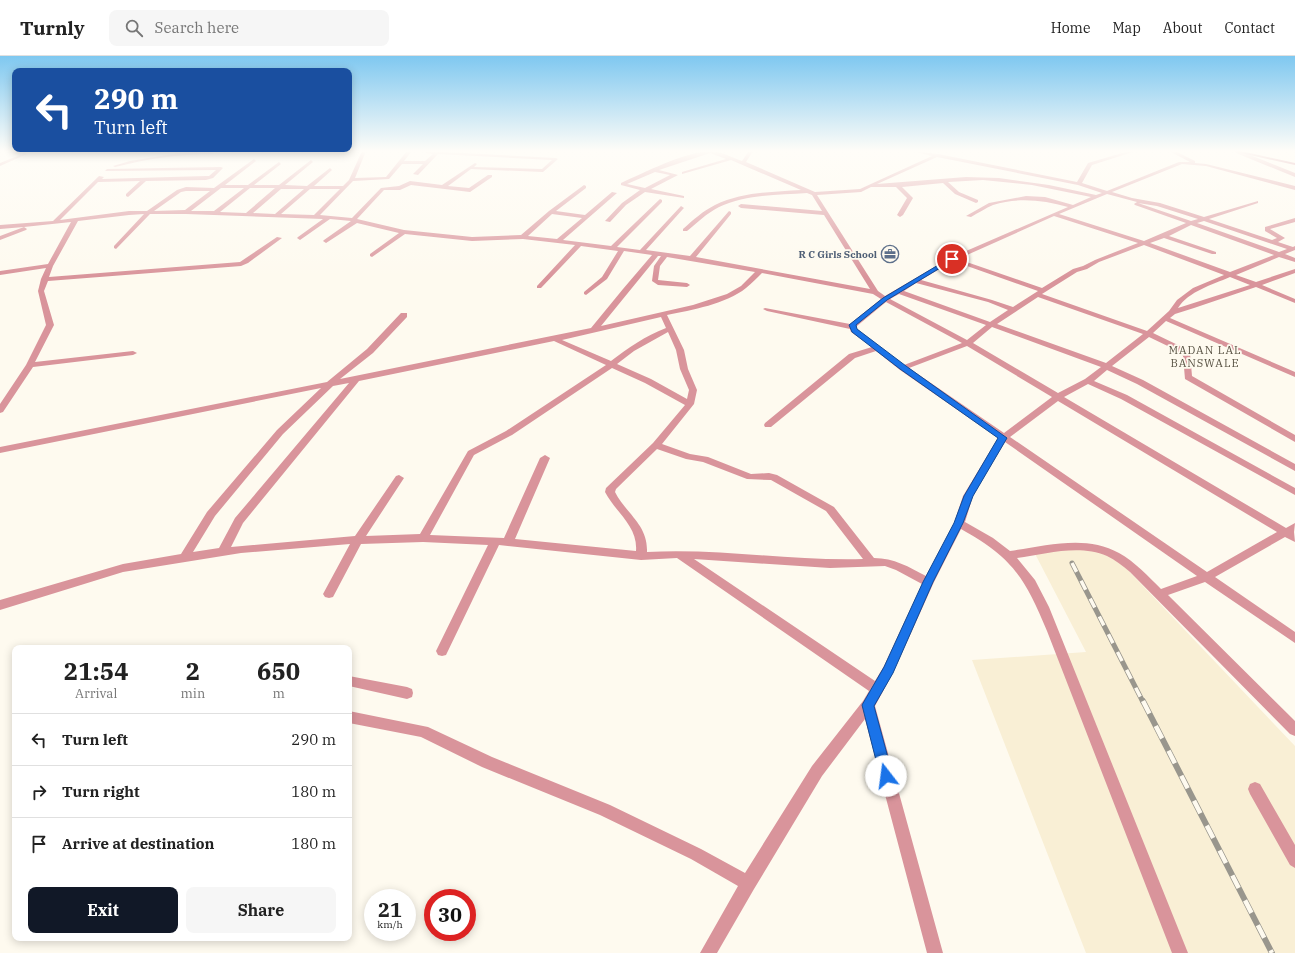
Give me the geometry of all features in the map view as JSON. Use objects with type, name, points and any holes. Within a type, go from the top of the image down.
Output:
[{"type":"street","points":[[55,222],[85,193]]},
{"type":"street","points":[[116,247],[149,212],[177,193]]},
{"type":"street","points":[[186,212],[212,193]]},
{"type":"street","points":[[216,212],[240,193]]},
{"type":"street","points":[[249,213],[274,193]]},
{"type":"street","points":[[278,214],[303,193]]},
{"type":"street","points":[[316,216],[340,193]]},
{"type":"street","points":[[326,241],[355,220],[380,193]]},
{"type":"street","points":[[523,237],[551,212],[576,193]]},
{"type":"street","points":[[559,241],[614,193]]},
{"type":"street","points":[[608,221],[624,204],[641,193]]},
{"type":"street","points":[[660,193],[682,197]]},
{"type":"street","points":[[685,230],[722,204],[751,196],[799,193]]},
{"type":"street","points":[[813,193],[876,292],[885,299],[968,343],[1059,396],[1295,538]]},
{"type":"street","points":[[900,215],[910,198],[905,193]]},
{"type":"street","points":[[956,193],[976,201]]},
{"type":"street","points":[[1079,193],[1097,197]]},
{"type":"street","points":[[853,327],[853,325],[885,299],[952,259],[1034,222],[1107,193]]},
{"type":"street","points":[[1111,193],[1189,224],[1295,260]]},
{"type":"street","points":[[969,216],[991,204],[1026,198],[1045,199],[1072,206]]},
{"type":"street","points":[[1131,200],[1158,204],[1294,249]]},
{"type":"street","points":[[612,248],[660,201]]},
{"type":"street","points":[[903,368],[968,343],[992,324],[1075,270],[1085,268],[1097,261],[1164,236],[1189,224],[1256,202]]},
{"type":"street","points":[[741,206],[826,213]]},
{"type":"street","points":[[640,252],[681,208]]},
{"type":"street","points":[[0,227],[34,225],[76,219],[149,212],[216,212],[316,216],[355,220],[404,232],[472,239],[523,237],[692,258],[876,292]]},
{"type":"street","points":[[551,212],[585,217]]},
{"type":"street","points":[[692,258],[729,214]]},
{"type":"street","points":[[1053,214],[1122,235],[1142,244],[1256,284],[1295,301]]},
{"type":"street","points":[[300,238],[329,217]]},
{"type":"street","points":[[0,410],[30,365],[50,325],[41,291],[44,279],[50,266],[76,219]]},
{"type":"street","points":[[1273,242],[1282,238],[1267,230],[1267,228],[1295,220]]},
{"type":"street","points":[[0,238],[34,225]]},
{"type":"street","points":[[372,255],[404,232]]},
{"type":"street","points":[[1164,236],[1214,253]]},
{"type":"street","points":[[44,279],[241,264],[279,238]]},
{"type":"street","points":[[539,287],[580,244]]},
{"type":"street","points":[[586,293],[604,278],[622,249]]},
{"type":"street","points":[[708,953],[748,883],[817,771],[868,705],[878,689],[889,669],[928,582],[959,523],[968,496],[1003,438],[1059,396],[1088,381],[1149,333],[1172,312],[1179,301],[1195,289],[1277,254],[1294,249]]},
{"type":"street","points":[[594,330],[625,290],[656,254]]},
{"type":"street","points":[[665,255],[657,266],[655,281],[658,283],[687,285]]},
{"type":"street","points":[[952,259],[1149,333],[1186,352],[1188,377],[1295,439]]},
{"type":"street","points":[[0,273],[50,266]]},
{"type":"street","points":[[0,450],[555,339],[695,307],[729,295],[743,287],[761,270]]},
{"type":"street","points":[[1172,312],[1192,307],[1295,271]]},
{"type":"street","points":[[915,281],[990,301],[1014,310]]},
{"type":"street","points":[[898,291],[1106,366],[1140,382],[1295,468]]},
{"type":"street","points":[[767,309],[853,327],[854,330],[903,368],[1295,638]]},
{"type":"street","points":[[641,556],[642,542],[638,530],[610,492],[611,488],[656,446],[690,404],[693,390],[684,368],[680,350],[663,314]]},
{"type":"street","points":[[184,557],[223,498],[280,432],[330,384],[370,351],[404,315]]},
{"type":"street","points":[[1165,318],[1295,375]]},
{"type":"street","points":[[423,538],[471,453],[509,433],[643,342],[670,329]]},
{"type":"street","points":[[555,339],[648,382],[690,404]]},
{"type":"street","points":[[768,425],[852,356],[877,348]]},
{"type":"street","points":[[30,365],[133,353]]},
{"type":"street","points":[[223,551],[239,521],[357,378]]},
{"type":"street","points":[[1088,381],[1124,397],[1295,492]]},
{"type":"street","points":[[656,446],[689,458],[705,459],[750,478],[769,476],[774,477],[830,509],[872,563]]},
{"type":"street","points":[[508,542],[545,458]]},
{"type":"street","points":[[329,594],[358,540],[399,478]]},
{"type":"street","points":[[959,523],[996,545],[1008,555],[1031,583],[1053,631],[1180,953]]},
{"type":"street","points":[[1159,594],[1207,577],[1295,527]]},
{"type":"street","points":[[0,605],[123,568],[184,557],[223,551],[358,540],[423,538],[508,542],[641,556],[678,554],[830,564],[886,562],[893,564],[928,582]]},
{"type":"street","points":[[442,651],[495,542]]},
{"type":"street","points":[[1008,555],[1080,546],[1099,550],[1120,558],[1134,569],[1295,730]]},
{"type":"street","points":[[678,554],[878,689]]},
{"type":"street","points":[[352,682],[407,693]]},
{"type":"street","points":[[868,705],[935,953]]},
{"type":"street","points":[[352,718],[423,731],[488,762],[605,810],[696,854],[748,883]]},
{"type":"street","points":[[1254,789],[1295,860]]},
{"type":"shaded area","points":[[1032,548],[1107,548],[1295,746],[1295,953],[1086,953],[972,660],[1086,652]]},
{"type":"railway","points":[[1072,563],[1143,702]]},
{"type":"railway","points":[[1143,701],[1272,953]]},
{"type":"place","name":"R C Girls School","points":[[890,254]]},
{"type":"district","name":"MADAN LAL BANSWALE","points":[[1205,356]]},
{"type":"route","points":[[886,776],[868,705],[889,669],[928,582],[959,523],[968,496],[1003,438],[903,368],[854,330],[853,325],[885,299],[952,259]]}]
